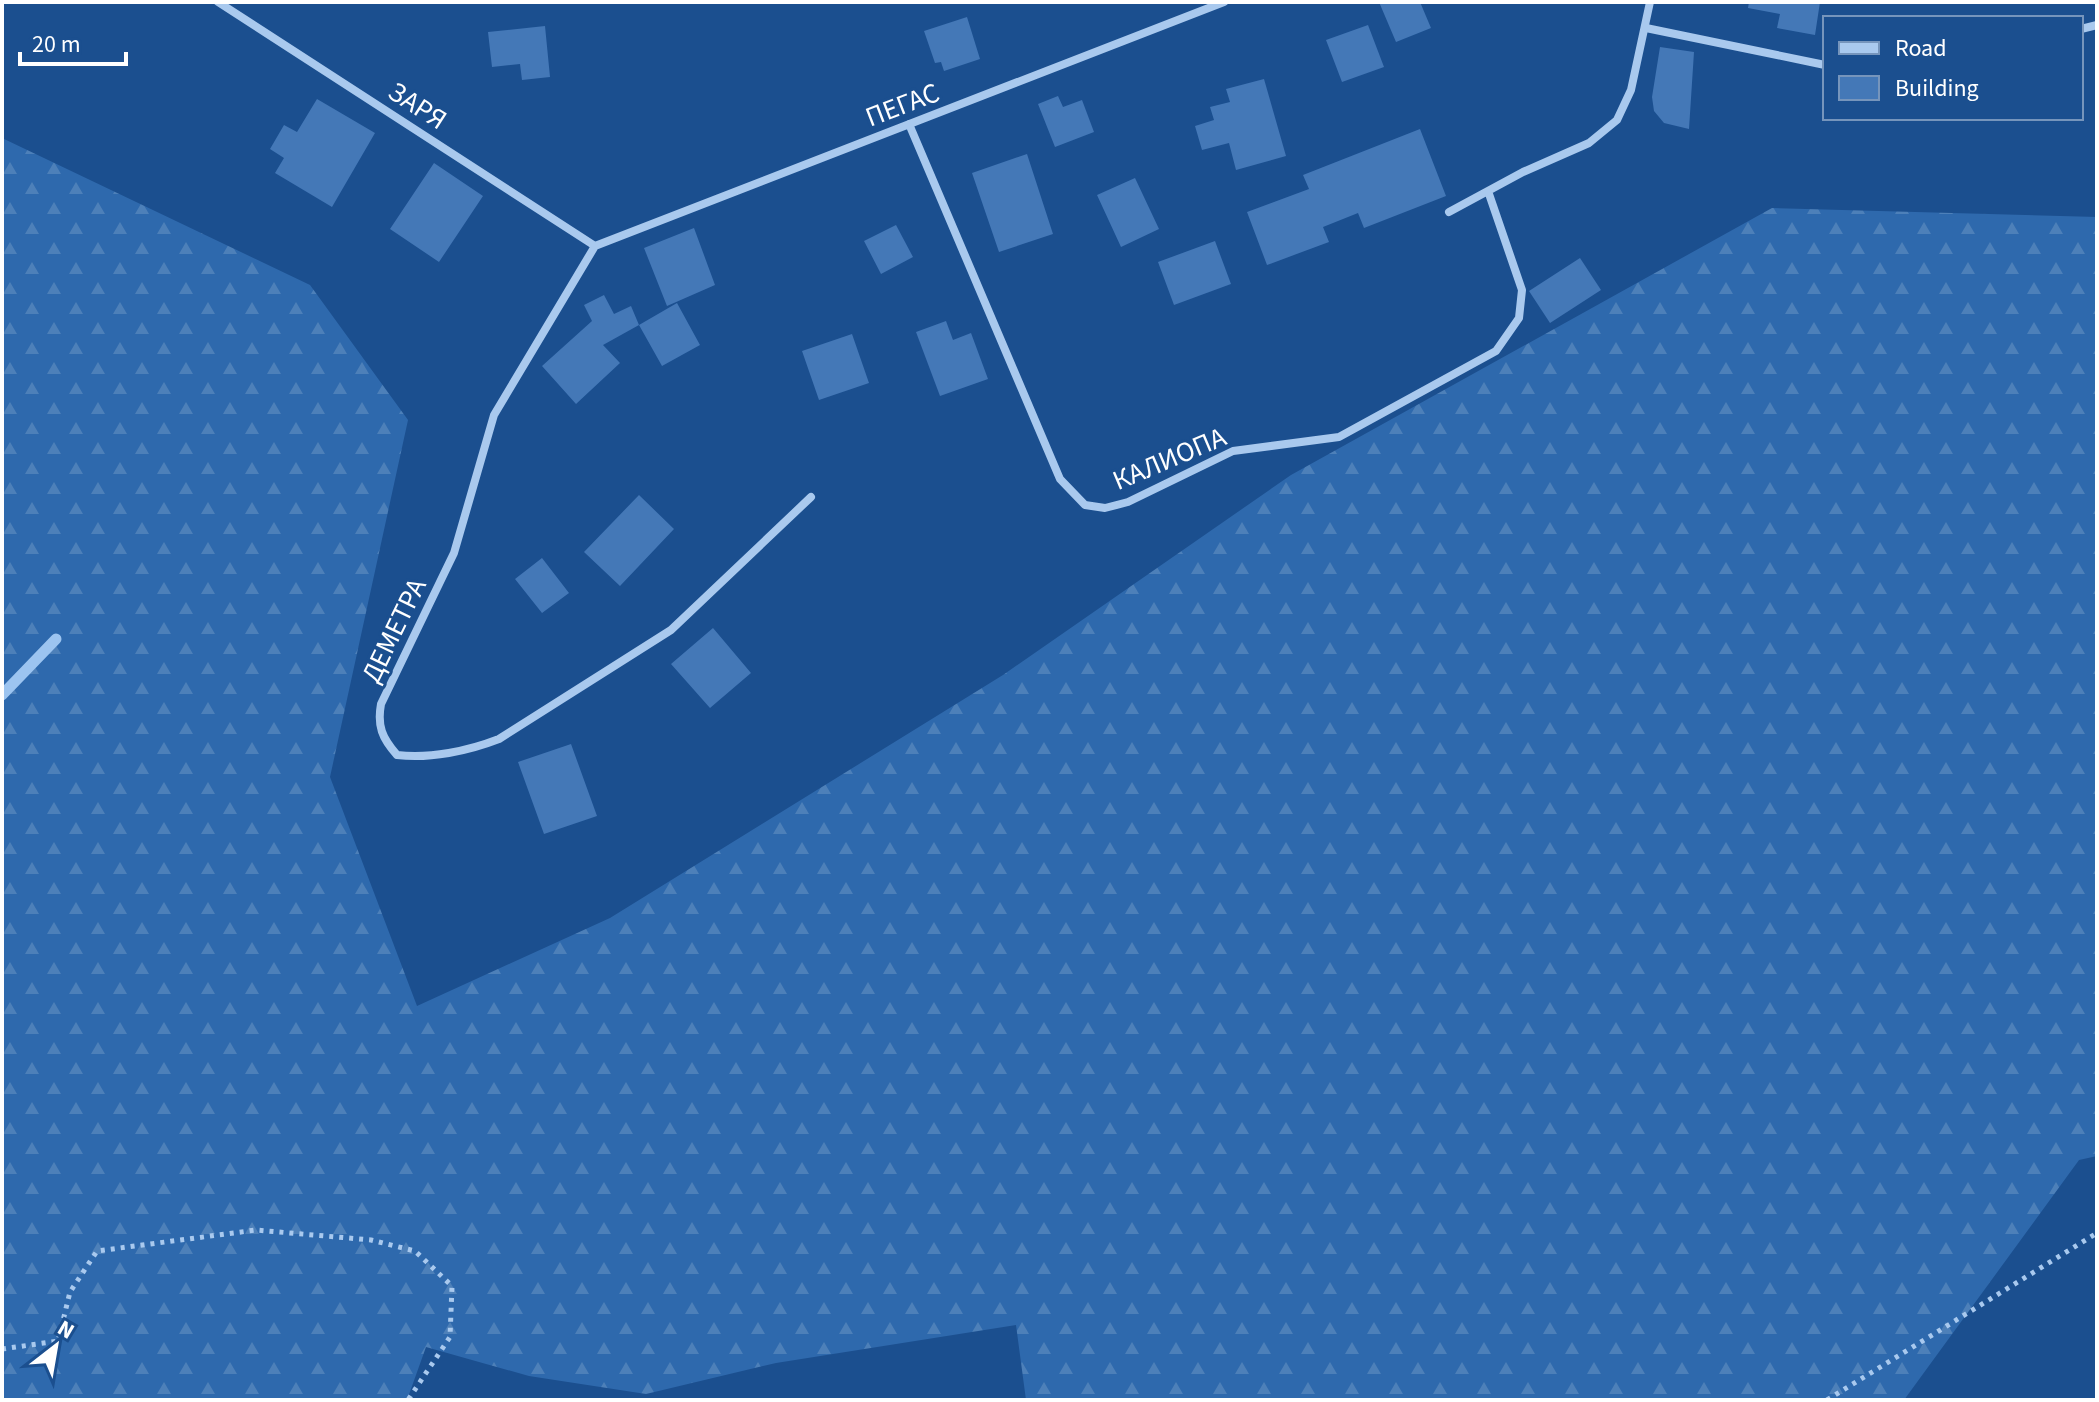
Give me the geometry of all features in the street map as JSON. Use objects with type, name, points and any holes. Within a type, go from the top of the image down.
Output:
[{"type":"street","name":"ЗАРЯ","points":[[218,2],[595,246]]},
{"type":"street","name":"ПЕГАС","points":[[595,246],[1224,2]]},
{"type":"street","points":[[1449,212],[1589,143],[1617,120],[1631,90],[1650,2]]},
{"type":"street","points":[[1646,28],[1823,65]]},
{"type":"street","name":"КАЛИОПА","points":[[909,124],[1060,479],[1085,505],[1105,508],[1128,502],[1233,451],[1339,437],[1496,351],[1519,318],[1522,290],[1488,191]]},
{"type":"street","name":"ДЕМЕТРА","points":[[595,246],[494,415],[454,553],[381,704],[378,723],[385,741],[397,755],[416,757],[478,747],[499,739],[671,630],[811,497]]},
{"type":"path","points":[[2,1349],[58,1341],[70,1292],[97,1251],[256,1230],[371,1240],[415,1251],[452,1286],[450,1337],[408,1400]]},
{"type":"path","points":[[1827,1400],[2097,1233]]},
{"type":"green space","points":[[2,138],[310,285],[408,420],[330,777],[417,1006],[610,918],[1003,675],[1291,475],[1772,208],[2097,217],[2097,1156],[2079,1160],[1904,1400],[1026,1400],[1016,1325],[776,1363],[646,1394],[529,1376],[426,1347],[407,1400],[2,1400]]},
{"type":"building","points":[[1379,2],[1420,2],[1431,28],[1396,42]]},
{"type":"building","points":[[1749,2],[1820,2],[1815,35],[1777,28],[1780,14],[1748,8]]},
{"type":"building","points":[[967,17],[980,59],[944,71],[941,62],[935,63],[924,31]]},
{"type":"building","points":[[1368,25],[1384,67],[1342,82],[1326,40]]},
{"type":"building","points":[[545,26],[550,77],[522,80],[520,64],[492,67],[488,32]]},
{"type":"building","points":[[1660,47],[1694,52],[1689,129],[1664,123],[1654,111],[1652,97]]},
{"type":"building","points":[[1264,79],[1286,156],[1236,170],[1229,143],[1202,150],[1195,126],[1214,120],[1210,107],[1230,102],[1226,89]]},
{"type":"building","points":[[1058,96],[1063,107],[1082,100],[1094,132],[1055,147],[1038,104]]},
{"type":"building","points":[[317,99],[375,133],[332,207],[275,173],[284,158],[270,149],[284,125],[297,132]]},
{"type":"building","points":[[1420,129],[1446,196],[1364,228],[1358,213],[1323,227],[1329,242],[1267,265],[1247,212],[1309,189],[1303,175]]},
{"type":"building","points":[[1027,154],[1053,234],[999,252],[972,173]]},
{"type":"building","points":[[434,163],[483,196],[439,262],[390,229]]},
{"type":"building","points":[[1135,178],[1159,229],[1121,247],[1097,195]]},
{"type":"building","points":[[896,225],[913,257],[881,274],[864,241]]},
{"type":"building","points":[[694,228],[715,285],[667,306],[644,248]]},
{"type":"building","points":[[1215,241],[1231,284],[1174,305],[1158,262]]},
{"type":"building","points":[[1580,258],[1601,290],[1550,323],[1529,291]]},
{"type":"building","points":[[604,295],[614,314],[631,306],[639,325],[603,345],[620,363],[576,404],[542,366],[592,321],[584,305]]},
{"type":"building","points":[[677,303],[700,345],[662,366],[639,325]]},
{"type":"building","points":[[946,321],[953,340],[971,333],[988,379],[940,396],[916,332]]},
{"type":"building","points":[[852,334],[869,383],[819,400],[802,351]]},
{"type":"building","points":[[639,495],[674,529],[620,586],[584,552]]},
{"type":"building","points":[[542,558],[569,593],[542,613],[515,579]]},
{"type":"building","points":[[713,628],[751,673],[710,708],[671,664]]},
{"type":"building","points":[[571,744],[597,816],[544,834],[518,762]]},
{"type":"waterway","points":[[2,695],[56,639]]}]
